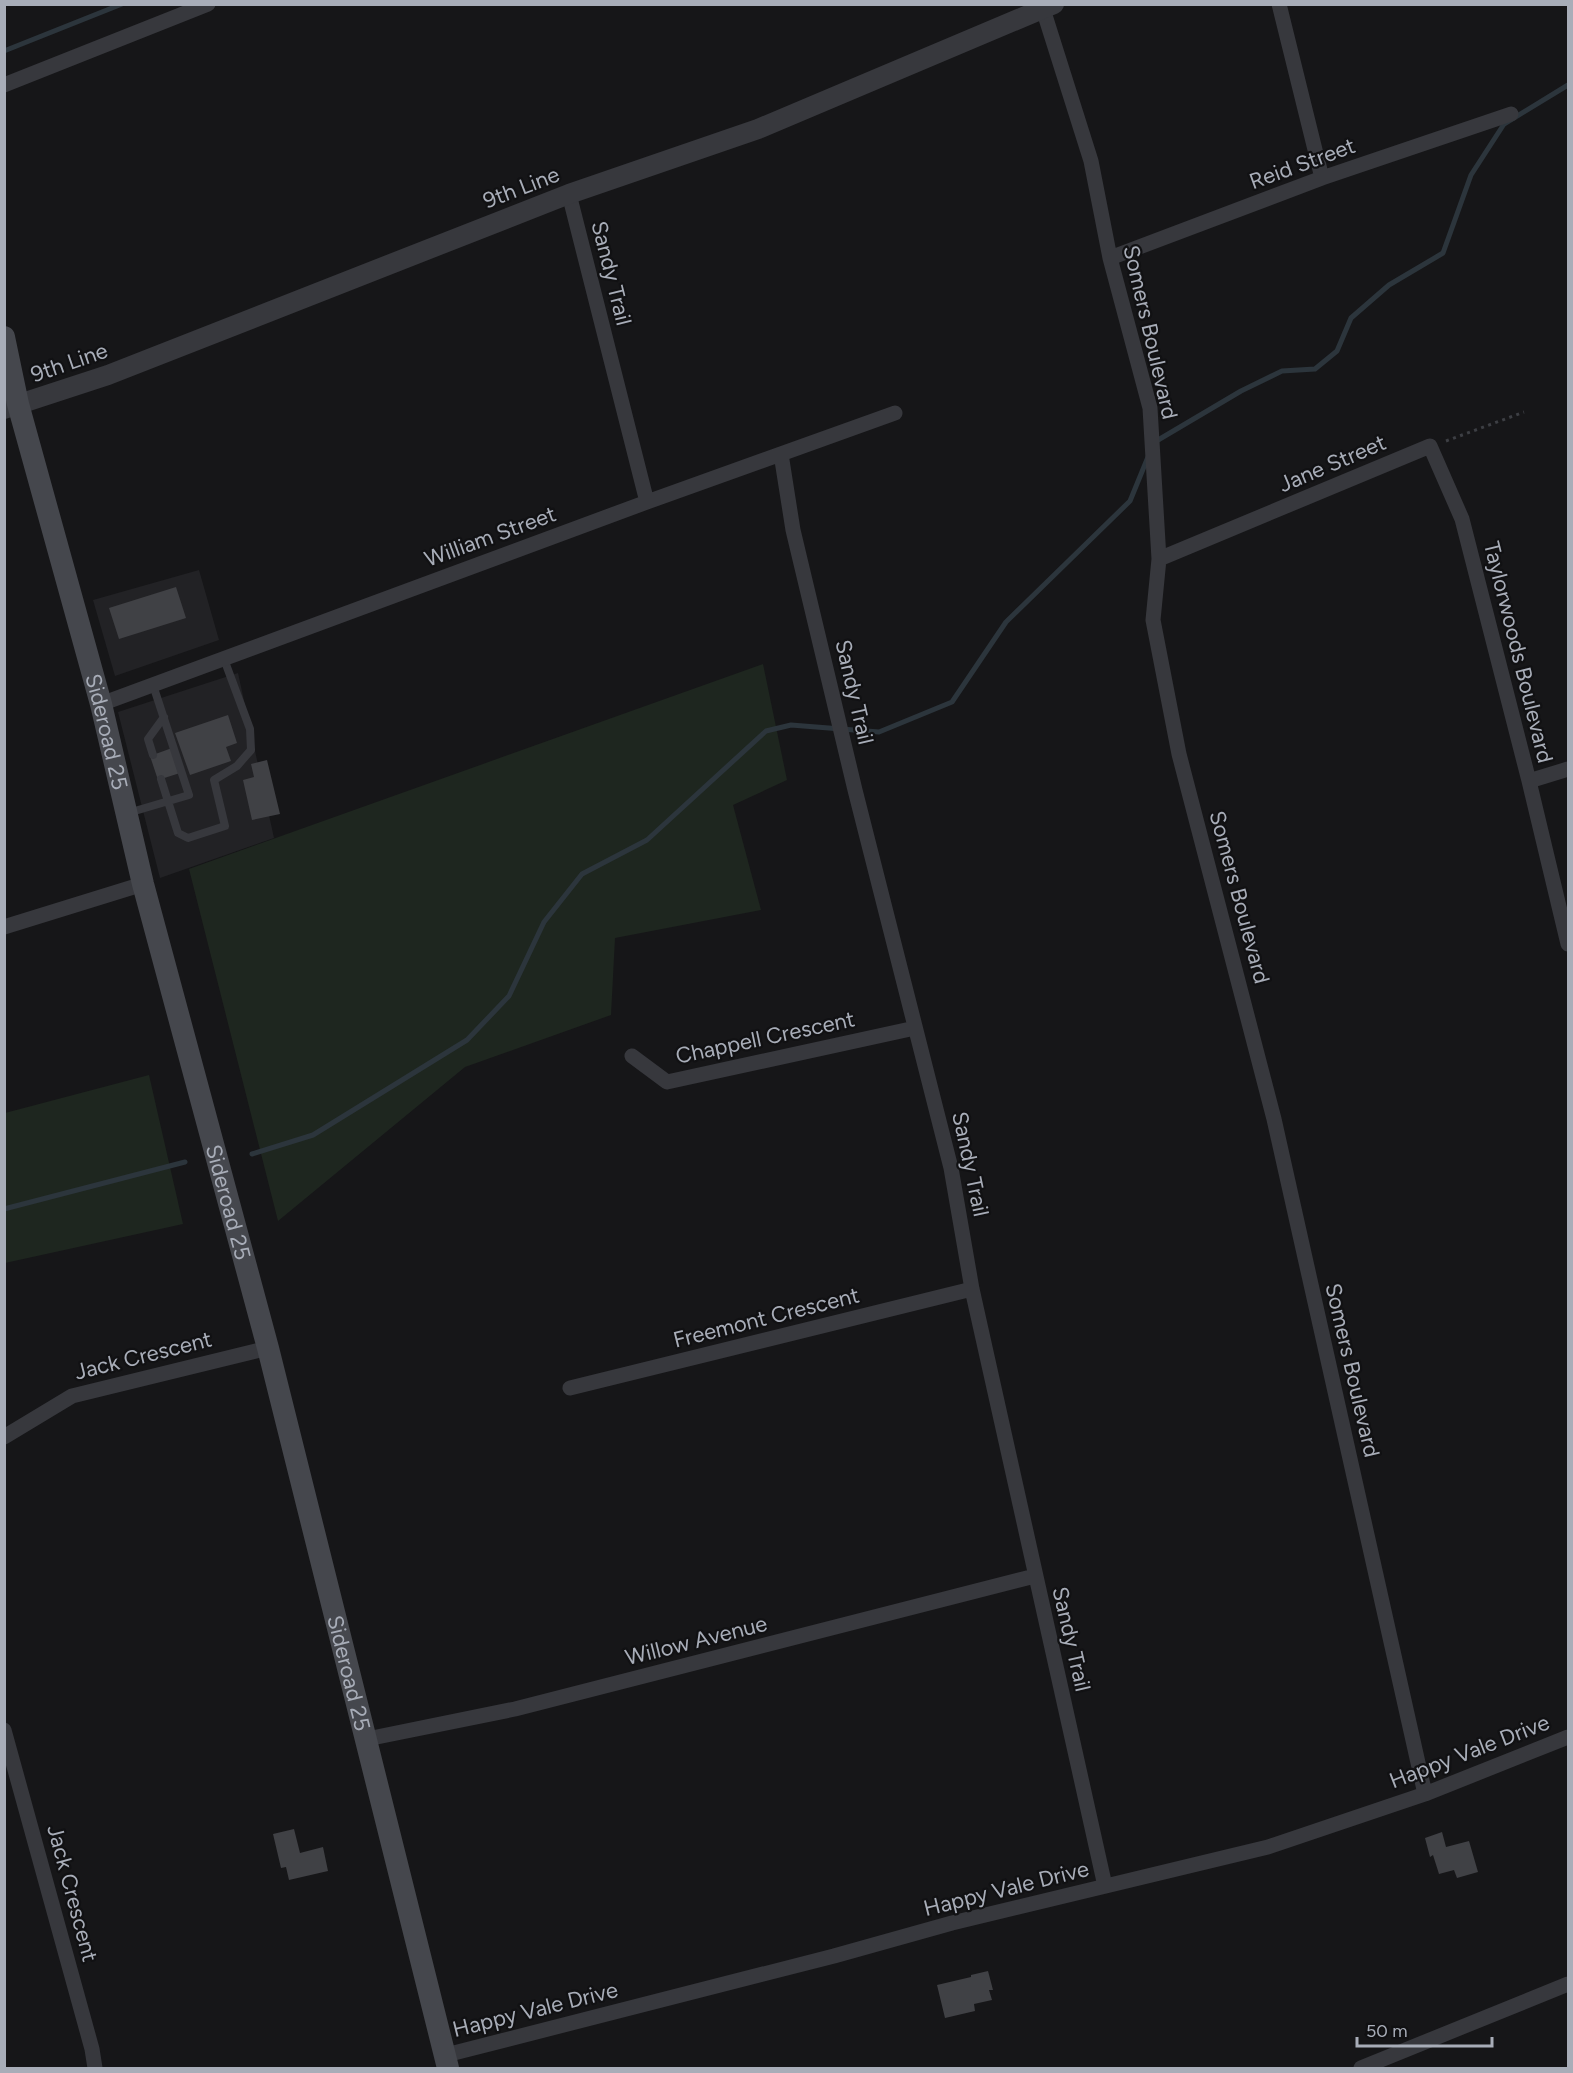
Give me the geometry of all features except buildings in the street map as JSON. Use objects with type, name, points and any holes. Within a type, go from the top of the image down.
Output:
[{"type":"main road","name":"Sideroad 25","points":[[4,337],[11,407],[101,704],[143,884],[268,1348],[447,2062]]},
{"type":"street","points":[[4,85],[208,4]]},
{"type":"street","points":[[1279,4],[1322,178]]},
{"type":"street","name":"9th Line","points":[[11,407],[108,375],[569,194],[758,129],[1048,7]]},
{"type":"street","name":"Somers Boulevard","points":[[1048,7],[1091,161],[1110,258],[1150,408],[1159,559],[1153,620],[1179,754],[1274,1119],[1425,1794]]},
{"type":"street","name":"Reid Street","points":[[1110,258],[1322,178],[1511,114]]},
{"type":"street","name":"Sandy Trail","points":[[569,194],[647,502]]},
{"type":"street","name":"William Street","points":[[101,704],[895,413]]},
{"type":"street","name":"Jane Street","points":[[1159,559],[1430,446]]},
{"type":"street","name":"Taylorwoods Boulevard","points":[[1430,446],[1462,519],[1569,944]]},
{"type":"street","name":"Sandy Trail","points":[[781,454],[793,530],[855,790],[951,1168],[972,1289],[1105,1886]]},
{"type":"street","points":[[1529,782],[1569,769]]},
{"type":"street","points":[[4,927],[143,884]]},
{"type":"street","name":"Chappell Crescent","points":[[632,1056],[667,1082],[915,1028]]},
{"type":"street","name":"Freemont Crescent","points":[[570,1388],[972,1289]]},
{"type":"street","name":"Jack Crescent","points":[[4,1437],[72,1396],[268,1348]]},
{"type":"street","name":"Willow Avenue","points":[[367,1739],[515,1709],[1035,1576]]},
{"type":"street","name":"Jack Crescent","points":[[4,1730],[92,2049],[95,2068]]},
{"type":"street","name":"Happy Vale Drive","points":[[447,2062],[952,1923],[1269,1847],[1425,1794],[1569,1737]]},
{"type":"street","points":[[1361,2068],[1569,1984]]},
{"type":"lane","points":[[161,779],[178,833],[188,838],[225,826],[214,780],[237,766],[251,750],[250,729],[224,659]]},
{"type":"lane","points":[[127,813],[189,795],[153,685]]},
{"type":"lane","points":[[153,755],[148,739],[164,717]]},
{"type":"path","points":[[1430,446],[1524,412]]},
{"type":"shaded area","points":[[199,570],[219,640],[115,676],[93,600]]},
{"type":"shaded area","points":[[763,664],[787,780],[733,805],[761,910],[615,938],[611,1015],[465,1067],[278,1221],[189,869]]},
{"type":"shaded area","points":[[238,673],[274,838],[160,878],[118,712]]},
{"type":"shaded area","points":[[149,1075],[183,1224],[5,1263],[5,1113]]},
{"type":"waterway","points":[[4,51],[122,4]]},
{"type":"waterway","points":[[1153,443],[1241,391],[1282,371],[1315,369],[1337,351],[1351,318],[1389,285],[1443,253],[1471,175],[1504,124],[1568,85]]},
{"type":"waterway","points":[[252,1154],[313,1135],[467,1040],[509,996],[544,922],[582,874],[647,840],[766,731],[791,725],[879,732],[952,702],[1006,622],[1130,501],[1148,457]]},
{"type":"waterway","points":[[4,1209],[185,1162]]}]
